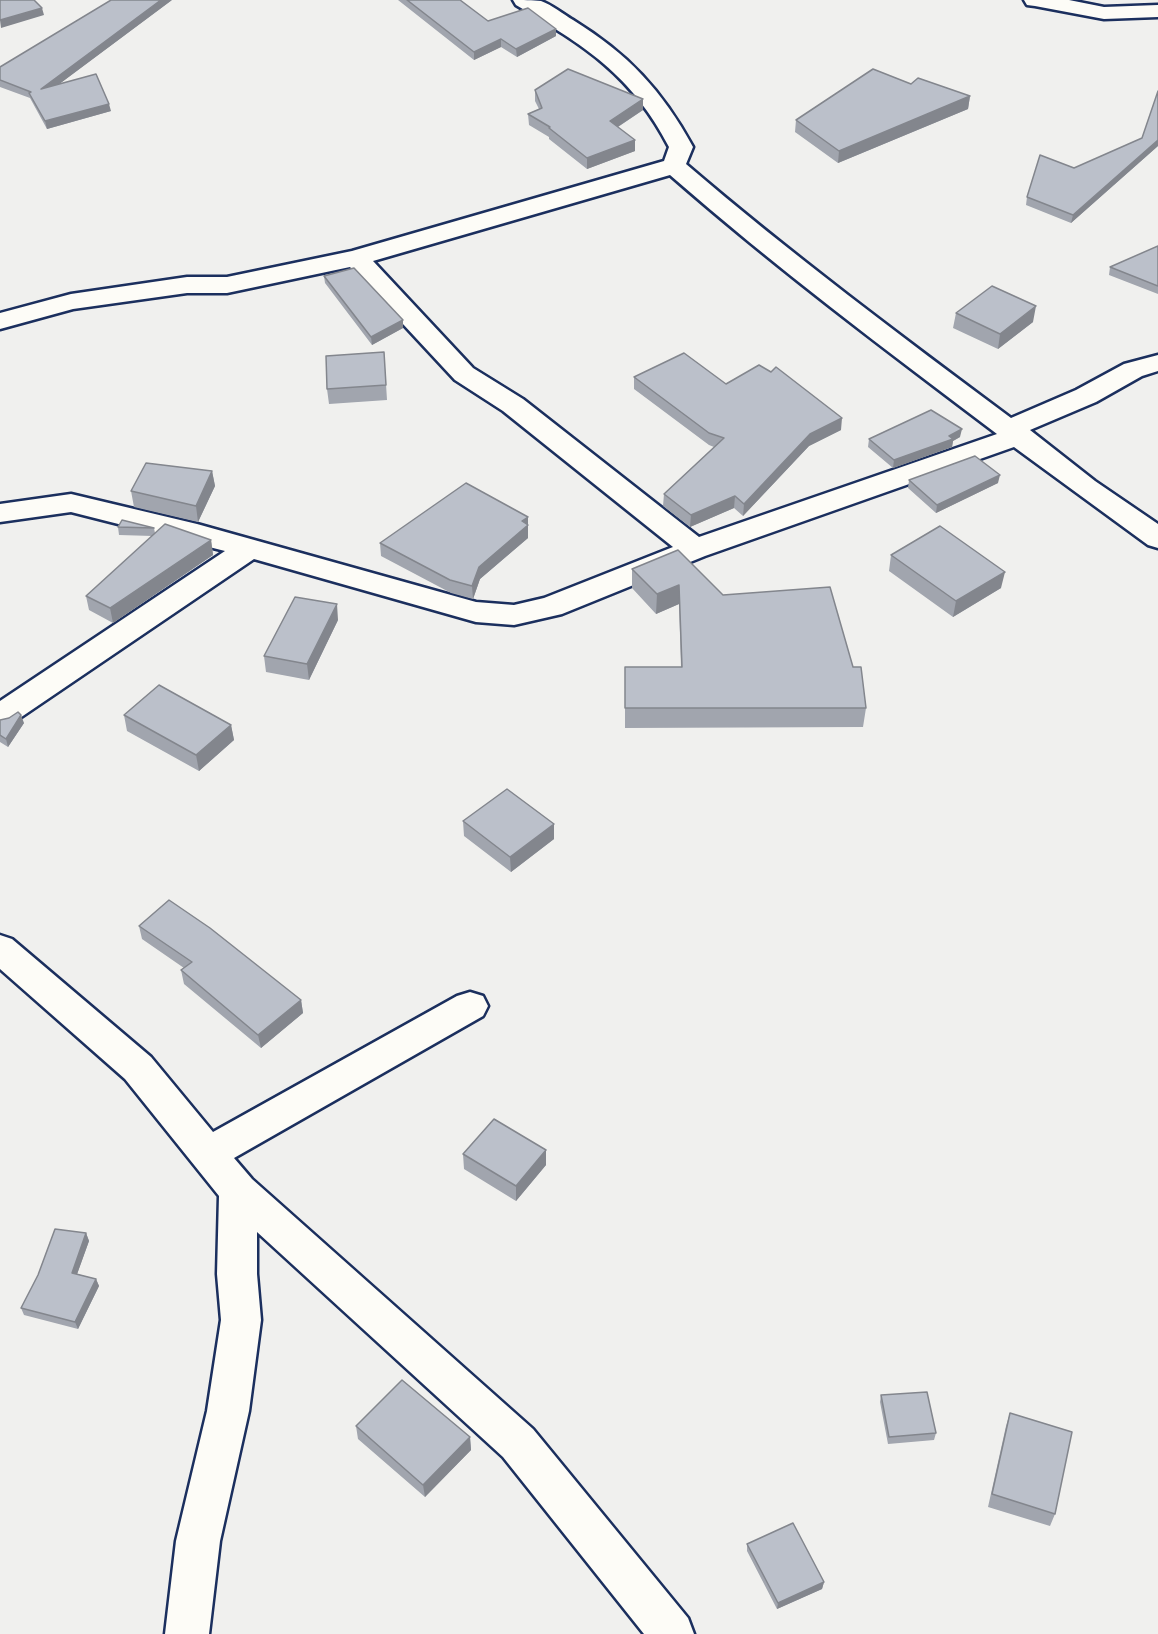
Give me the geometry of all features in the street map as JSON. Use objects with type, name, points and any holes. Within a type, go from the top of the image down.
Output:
[{"type":"street","points":[[524,0],[583,37],[642,87],[669,124],[681,147],[674,166]]},
{"type":"street","points":[[1035,0],[1104,13],[1158,11]]},
{"type":"street","points":[[0,321],[71,302],[187,285],[227,285],[356,258],[674,166]]},
{"type":"street","points":[[674,166],[750,232],[814,283],[1085,487],[1158,538]]},
{"type":"street","points":[[356,258],[464,375],[513,405],[695,549]]},
{"type":"street","points":[[0,513],[71,504],[164,524],[476,612],[514,615],[551,607],[695,549],[1015,433],[1133,370],[1158,363]]},
{"type":"street","points":[[0,716],[249,548]]},
{"type":"street","points":[[0,949],[138,1068],[238,1191],[518,1443],[672,1634]]},
{"type":"street","points":[[207,1154],[470,1006]]},
{"type":"street","points":[[187,1634],[198,1541],[228,1411],[241,1320],[237,1274],[238,1191]]},
{"type":"building","points":[[0,0],[34,0],[42,8],[0,20]]},
{"type":"building","points":[[111,0],[161,0],[41,89],[96,74],[109,104],[45,121],[29,93],[31,92],[0,80],[0,67]]},
{"type":"building","points":[[407,0],[460,0],[488,21],[528,8],[556,29],[516,49],[501,39],[474,52]]},
{"type":"building","points":[[568,69],[643,99],[610,121],[635,140],[587,158],[550,127],[528,114],[542,108],[535,90]]},
{"type":"building","points":[[873,69],[911,84],[918,78],[970,96],[839,151],[796,120]]},
{"type":"building","points":[[1158,91],[1158,140],[1073,215],[1027,197],[1040,155],[1074,168],[1142,138]]},
{"type":"building","points":[[1158,246],[1158,286],[1110,267]]},
{"type":"building","points":[[354,268],[403,320],[371,337],[324,276]]},
{"type":"building","points":[[992,286],[1036,306],[1000,334],[956,313]]},
{"type":"building","points":[[384,352],[386,385],[327,389],[326,356]]},
{"type":"building","points":[[684,353],[726,384],[759,365],[771,372],[776,367],[842,418],[810,434],[744,504],[735,496],[691,515],[664,494],[724,438],[709,433],[634,377]]},
{"type":"building","points":[[931,410],[962,429],[949,436],[953,439],[894,460],[869,439]]},
{"type":"building","points":[[975,456],[1000,475],[937,505],[909,480]]},
{"type":"building","points":[[146,463],[212,471],[196,506],[131,491]]},
{"type":"building","points":[[466,483],[528,517],[522,521],[528,525],[479,567],[472,586],[450,580],[380,543]]},
{"type":"building","points":[[122,520],[154,528],[118,527]]},
{"type":"building","points":[[165,524],[211,540],[110,608],[86,596]]},
{"type":"building","points":[[940,526],[1005,572],[956,601],[891,555]]},
{"type":"building","points":[[678,550],[723,595],[830,587],[853,667],[861,667],[866,708],[625,708],[625,667],[682,667],[679,585],[657,594],[632,569]]},
{"type":"building","points":[[295,597],[337,604],[307,664],[264,656]]},
{"type":"building","points":[[159,685],[231,725],[196,755],[124,715]]},
{"type":"building","points":[[18,712],[21,715],[6,739],[0,735],[0,720],[9,718]]},
{"type":"building","points":[[507,789],[554,824],[510,857],[463,821]]},
{"type":"building","points":[[169,900],[210,928],[301,1000],[258,1035],[181,970],[192,962],[139,926]]},
{"type":"building","points":[[494,1119],[546,1150],[516,1186],[463,1154]]},
{"type":"building","points":[[55,1229],[86,1233],[72,1273],[96,1279],[75,1322],[21,1308],[38,1275]]},
{"type":"building","points":[[402,1380],[470,1437],[423,1485],[356,1426]]},
{"type":"building","points":[[927,1392],[936,1433],[889,1437],[881,1395]]},
{"type":"building","points":[[1010,1413],[1072,1432],[1055,1514],[992,1494]]},
{"type":"building","points":[[793,1523],[824,1582],[778,1603],[747,1544]]}]
